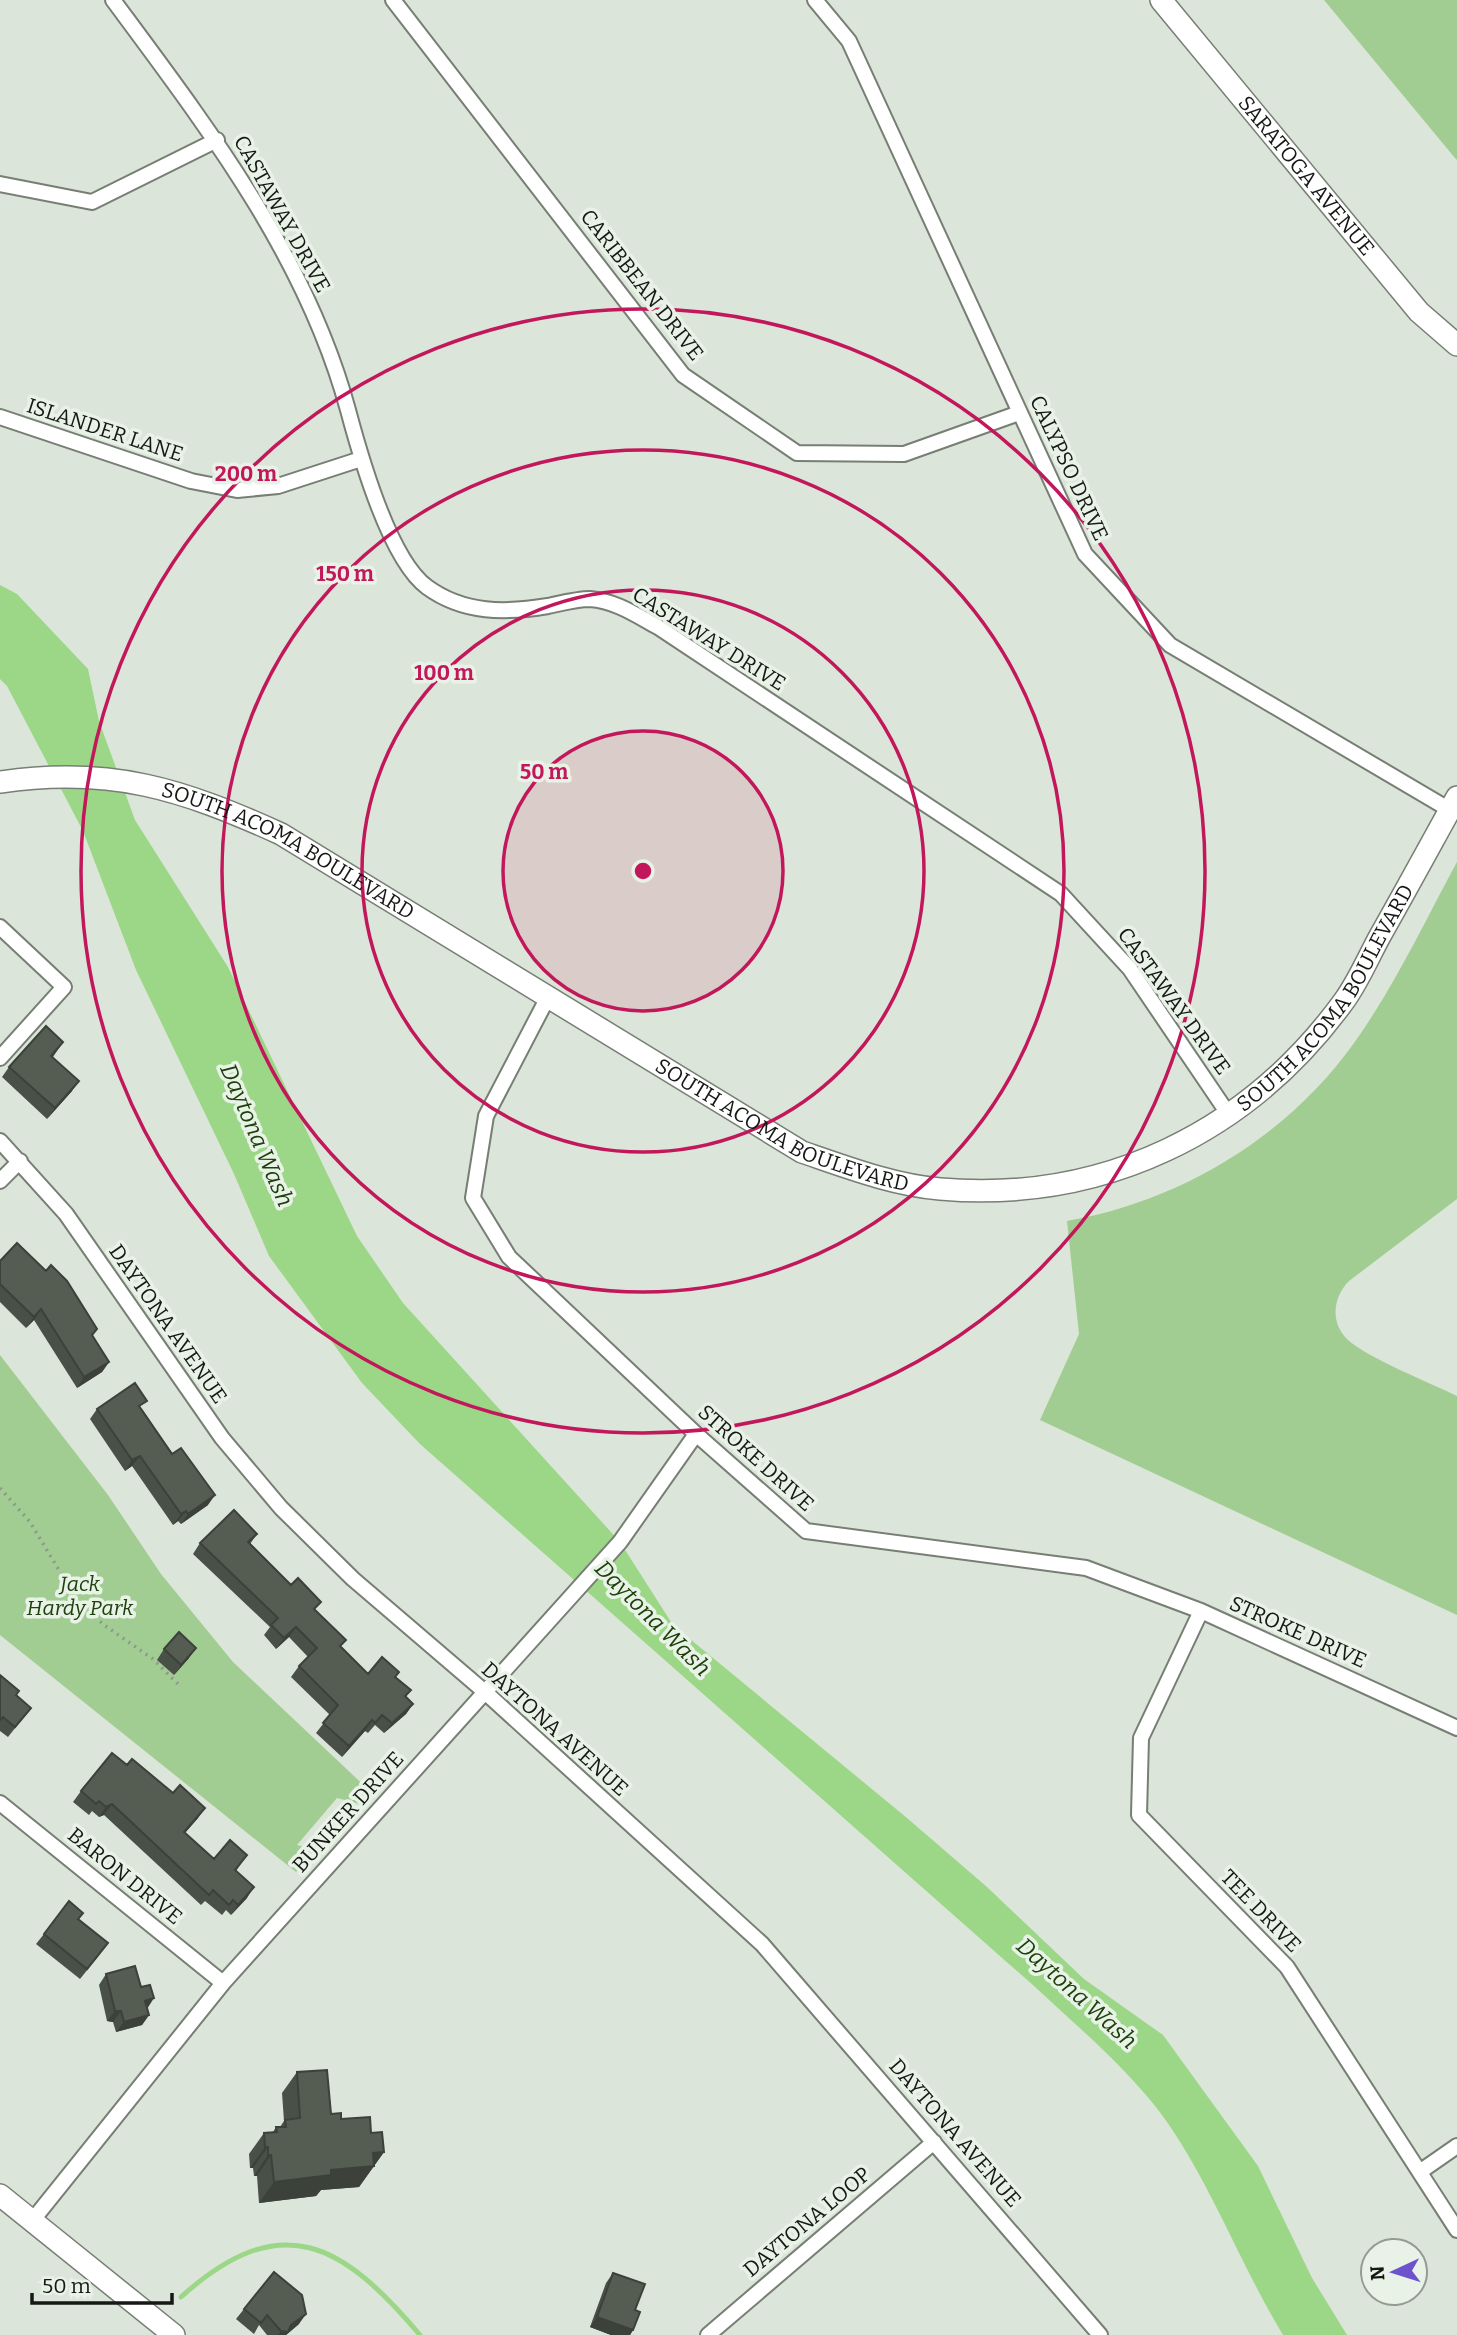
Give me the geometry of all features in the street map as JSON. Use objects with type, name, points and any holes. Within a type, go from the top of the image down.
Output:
[{"type":"main road","name":"SARATOGA AVENUE","points":[[1161,0],[1419,312],[1457,345]]},
{"type":"main road","name":"SOUTH ACOMA BOULEVARD","points":[[0,782],[80,776],[145,783],[211,802],[281,834],[802,1152],[868,1174],[939,1189],[1012,1190],[1076,1183],[1138,1165],[1187,1141],[1229,1115],[1272,1083],[1310,1043],[1345,1000],[1454,804]]},
{"type":"main road","points":[[0,2195],[174,2335]]},
{"type":"street","name":"CASTAWAY DRIVE","points":[[113,0],[217,140],[291,265],[318,324],[380,513],[401,552],[425,586],[454,602],[488,611],[526,609],[588,599],[612,602],[1061,894],[1130,968],[1229,1115]]},
{"type":"street","name":"CARIBBEAN DRIVE","points":[[393,0],[684,375],[797,453],[904,454],[1019,413]]},
{"type":"street","name":"CALYPSO DRIVE","points":[[815,0],[849,41],[1086,554],[1170,645],[1454,804]]},
{"type":"street","points":[[0,184],[92,202],[217,140]]},
{"type":"street","name":"ISLANDER LANE","points":[[0,417],[191,481],[237,490],[278,486],[361,459]]},
{"type":"street","points":[[0,927],[64,987],[0,1058]]},
{"type":"street","name":"STROKE DRIVE","points":[[548,997],[486,1116],[473,1198],[509,1257],[696,1434],[806,1531],[1086,1568],[1200,1611],[1457,1727]]},
{"type":"street","name":"DAYTONA AVENUE","points":[[0,1141],[66,1214],[246,1468],[353,1579],[485,1692],[762,1944],[1100,2335]]},
{"type":"street","points":[[0,1181],[20,1161]]},
{"type":"street","name":"BUNKER DRIVE","points":[[32,2221],[223,1983],[620,1542],[696,1434]]},
{"type":"street","name":"TEE DRIVE","points":[[1200,1611],[1141,1738],[1139,1815],[1287,1967],[1457,2230]]},
{"type":"street","name":"BARON DRIVE","points":[[0,1803],[223,1983]]},
{"type":"street","name":"DAYTONA LOOP","points":[[708,2335],[934,2142]]},
{"type":"street","points":[[1421,2171],[1457,2146]]},
{"type":"path","points":[[0,1488],[30,1522],[77,1600],[104,1625],[153,1659],[180,1686]]},
{"type":"green space","points":[[1324,0],[1457,0],[1457,160],[1455,158]]},
{"type":"green space","points":[[1457,862],[1457,1199],[1349,1281],[1337,1302],[1336,1317],[1342,1332],[1356,1346],[1383,1362],[1457,1396],[1457,1615],[1040,1420],[1079,1334],[1067,1221],[1151,1198],[1190,1181],[1228,1160],[1297,1108],[1327,1077],[1369,1022]]},
{"type":"green space","name":"Jack Hardy Park","points":[[0,1355],[108,1495],[161,1574],[233,1662],[372,1793],[364,1805],[337,1798],[297,1845],[315,1850],[296,1872],[0,1635]]},
{"type":"water","name":"Daytona Wash","points":[[0,585],[17,594],[88,669],[99,721],[135,820],[228,967],[357,1236],[403,1303],[620,1542],[673,1625],[907,1818],[987,1887],[1084,1979],[1163,2035],[1258,2166],[1312,2278],[1347,2335],[1283,2335],[1180,2141],[1148,2097],[1117,2064],[1034,1986],[420,1444],[362,1383],[269,1256],[234,1174],[136,970],[83,831],[7,686],[0,679]]},
{"type":"building","points":[[46,1026],[63,1042],[51,1056],[79,1081],[55,1108],[9,1067]]},
{"type":"building","points":[[17,1243],[46,1271],[51,1265],[67,1281],[97,1329],[92,1335],[109,1362],[84,1377],[41,1309],[34,1317],[0,1284],[0,1261]]},
{"type":"building","points":[[135,1383],[147,1401],[139,1406],[172,1454],[181,1448],[215,1495],[188,1514],[186,1511],[181,1514],[140,1456],[132,1460],[97,1409]]},
{"type":"building","points":[[234,1510],[257,1534],[248,1542],[291,1585],[298,1578],[321,1602],[314,1609],[346,1640],[340,1646],[368,1674],[382,1657],[399,1672],[395,1677],[411,1690],[405,1696],[413,1704],[392,1723],[382,1715],[375,1723],[372,1720],[349,1746],[323,1723],[338,1705],[299,1666],[317,1648],[296,1627],[284,1638],[271,1625],[278,1618],[200,1543]]},
{"type":"building","points":[[179,1632],[196,1648],[181,1665],[164,1649]]},
{"type":"building","points":[[0,1675],[19,1691],[16,1695],[31,1708],[15,1727],[3,1717],[0,1720]]},
{"type":"building","points":[[112,1753],[127,1765],[132,1759],[173,1793],[180,1785],[205,1808],[184,1832],[214,1859],[230,1840],[247,1855],[235,1870],[254,1887],[238,1905],[233,1900],[229,1905],[213,1890],[209,1895],[112,1804],[106,1807],[99,1801],[96,1804],[81,1791]]},
{"type":"building","points":[[69,1901],[83,1913],[78,1919],[108,1943],[87,1969],[44,1934]]},
{"type":"building","points":[[135,1966],[141,1987],[150,1985],[154,1998],[145,2001],[149,2015],[124,2022],[121,2011],[115,2011],[106,1974]]},
{"type":"building","points":[[327,2070],[331,2114],[341,2113],[341,2119],[370,2117],[371,2133],[382,2132],[384,2152],[373,2153],[374,2166],[331,2170],[331,2175],[274,2182],[271,2155],[268,2155],[268,2147],[265,2147],[264,2133],[277,2132],[276,2127],[286,2127],[285,2120],[300,2118],[297,2072]]},
{"type":"building","points":[[274,2272],[302,2295],[306,2314],[291,2325],[288,2332],[281,2331],[267,2315],[261,2323],[244,2309]]},
{"type":"building","points":[[613,2273],[645,2284],[635,2310],[640,2312],[633,2330],[597,2317]]},
{"type":"waterway","points":[[181,2297],[217,2269],[250,2252],[281,2245],[310,2248],[337,2259],[364,2278],[420,2335]]}]
